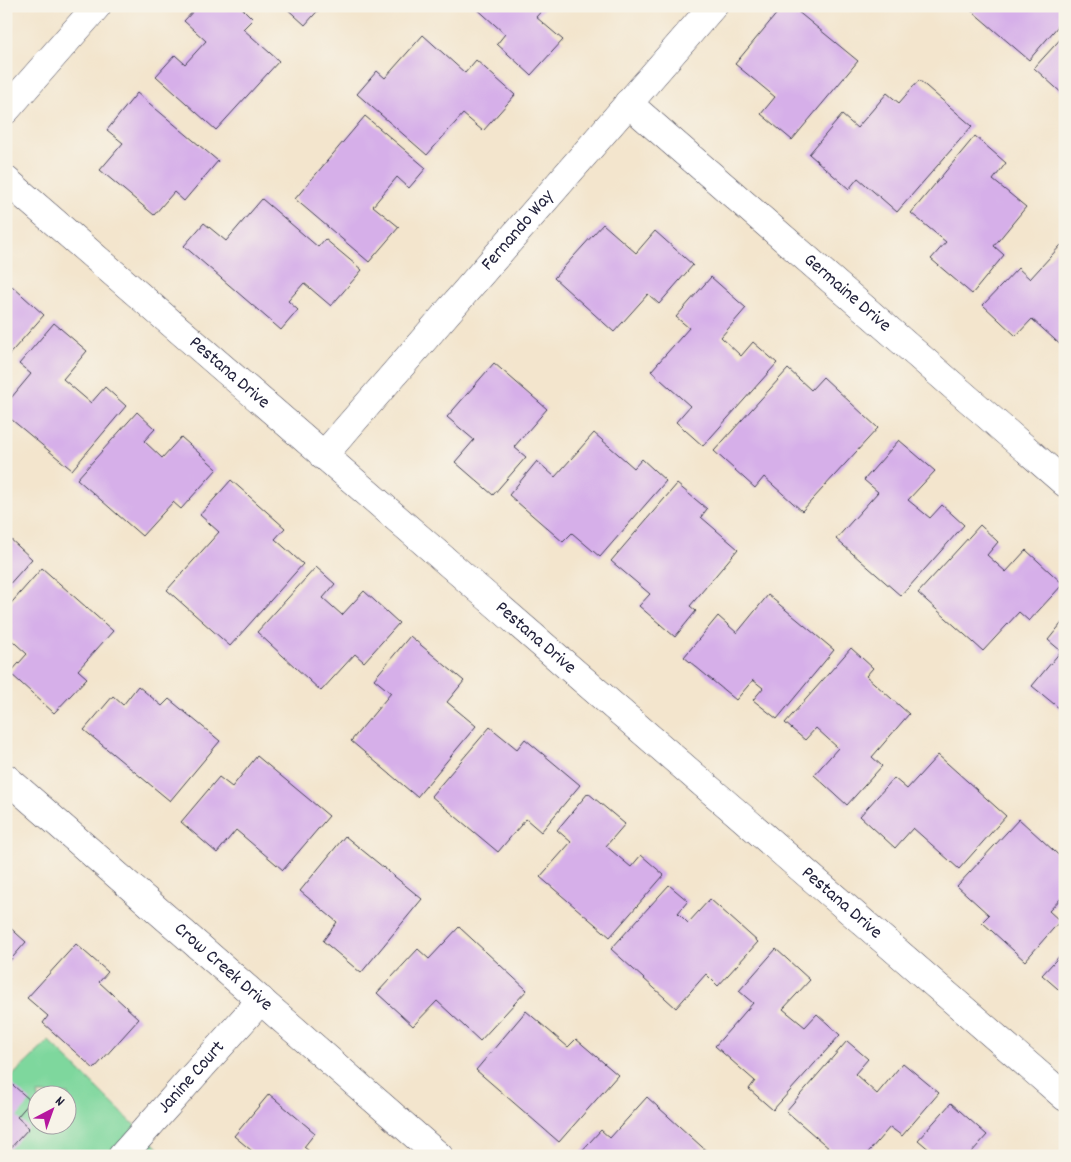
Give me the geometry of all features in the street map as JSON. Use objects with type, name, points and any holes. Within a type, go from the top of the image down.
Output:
[{"type":"street","points":[[6,110],[97,6]]},
{"type":"street","name":"Fernando Way","points":[[323,456],[713,6]]},
{"type":"street","name":"Germaine Drive","points":[[628,103],[1065,484]]},
{"type":"street","name":"Pestana Drive","points":[[6,180],[1065,1097]]},
{"type":"street","name":"Crow Creek Drive","points":[[6,778],[439,1156]]},
{"type":"street","name":"Janine Court","points":[[122,1156],[262,1000]]},
{"type":"green space","points":[[49,1041],[166,1156],[6,1156],[6,1082]]},
{"type":"building","points":[[198,6],[240,6],[253,19],[243,29],[279,61],[216,130],[156,76],[175,55],[185,64],[206,41],[184,21]]},
{"type":"building","points":[[284,6],[322,6],[305,25]]},
{"type":"building","points":[[474,6],[546,6],[536,17],[563,40],[531,75],[497,44],[505,34]]},
{"type":"building","points":[[783,6],[791,6],[858,61],[792,140],[761,114],[775,97],[735,64]]},
{"type":"building","points":[[966,6],[1065,6],[1065,18],[1029,60]]},
{"type":"building","points":[[1065,34],[1065,96],[1034,68]]},
{"type":"building","points":[[423,35],[465,73],[476,60],[515,95],[483,131],[463,114],[427,155],[357,94],[377,71],[385,78]]},
{"type":"building","points":[[919,80],[972,126],[897,212],[858,178],[849,189],[809,154],[842,115],[857,128],[887,93],[899,103]]},
{"type":"building","points":[[137,93],[218,161],[184,201],[174,192],[154,215],[100,170],[123,143],[107,130]]},
{"type":"building","points":[[365,116],[426,168],[409,188],[397,177],[373,206],[399,227],[369,262],[295,199]]},
{"type":"building","points":[[975,136],[1006,163],[993,180],[1026,207],[994,246],[1004,255],[972,294],[931,259],[946,242],[911,213]]},
{"type":"building","points":[[262,199],[318,247],[325,239],[362,270],[331,306],[304,283],[288,301],[298,310],[281,330],[184,246],[204,223],[226,241]]},
{"type":"building","points":[[603,224],[636,253],[655,231],[693,265],[659,304],[648,294],[614,332],[554,278]]},
{"type":"building","points":[[1061,245],[1065,248],[1065,349],[1032,319],[1016,336],[983,305],[1018,268],[1030,279]]},
{"type":"building","points":[[711,277],[746,308],[721,337],[741,356],[753,342],[777,363],[703,446],[676,422],[690,406],[651,371],[689,328],[676,317]]},
{"type":"building","points":[[12,286],[44,315],[6,358],[6,292]]},
{"type":"building","points":[[54,323],[87,351],[63,379],[91,403],[105,387],[126,406],[72,470],[6,415],[6,404],[31,374],[19,364]]},
{"type":"building","points":[[494,363],[547,409],[514,447],[526,457],[493,495],[455,462],[474,440],[447,417]]},
{"type":"building","points":[[788,369],[811,390],[823,377],[878,428],[802,511],[764,477],[755,488],[714,451]]},
{"type":"building","points":[[137,412],[155,429],[144,441],[162,458],[181,437],[217,469],[181,509],[173,502],[142,536],[77,479]]},
{"type":"building","points":[[594,433],[634,468],[642,459],[666,481],[600,557],[572,533],[563,542],[509,495],[537,461],[555,477]]},
{"type":"building","points":[[899,440],[935,471],[908,500],[930,518],[942,505],[964,525],[901,596],[836,539],[878,492],[864,480]]},
{"type":"building","points":[[231,480],[285,528],[275,539],[303,564],[230,646],[167,590],[219,532],[200,515]]},
{"type":"building","points":[[677,484],[707,509],[701,517],[738,549],[690,606],[696,611],[675,637],[639,606],[650,594],[611,561]]},
{"type":"building","points":[[980,525],[998,542],[987,555],[1006,572],[1026,550],[1063,584],[1029,621],[1019,612],[983,651],[918,593]]},
{"type":"building","points":[[6,535],[32,559],[6,588]]},
{"type":"building","points":[[316,567],[335,584],[323,598],[342,615],[364,591],[399,623],[364,662],[355,654],[321,691],[257,632]]},
{"type":"building","points":[[42,568],[113,631],[78,670],[87,678],[54,713],[10,673],[27,654],[6,635],[6,609]]},
{"type":"building","points":[[768,595],[834,650],[777,719],[753,700],[763,688],[753,680],[736,700],[684,657],[718,616],[737,633]]},
{"type":"building","points":[[1065,619],[1065,713],[1032,686],[1061,651],[1048,640]]},
{"type":"building","points":[[410,636],[464,681],[447,702],[476,726],[417,797],[351,741],[391,693],[374,679]]},
{"type":"building","points":[[851,648],[873,668],[866,676],[909,714],[872,757],[882,766],[847,805],[814,775],[838,748],[816,728],[805,740],[785,723]]},
{"type":"building","points":[[138,686],[162,706],[169,699],[220,741],[170,801],[84,730],[113,696],[123,705]]},
{"type":"building","points":[[490,727],[517,749],[525,739],[580,785],[541,832],[526,819],[498,852],[431,796]]},
{"type":"building","points":[[938,755],[1006,816],[959,869],[913,828],[895,848],[860,816],[894,778],[907,789]]},
{"type":"building","points":[[257,756],[329,816],[283,870],[236,830],[217,853],[181,822],[219,777],[232,787]]},
{"type":"building","points":[[588,793],[625,824],[606,846],[631,867],[641,855],[664,875],[610,937],[540,877],[571,842],[557,830]]},
{"type":"building","points":[[1019,819],[1065,861],[1065,894],[1049,911],[1060,921],[1025,961],[982,922],[989,915],[957,886]]},
{"type":"building","points":[[345,836],[422,899],[361,973],[323,941],[337,922],[300,891]]},
{"type":"building","points":[[669,885],[688,901],[678,913],[688,923],[710,899],[758,942],[718,986],[706,974],[676,1008],[611,949]]},
{"type":"building","points":[[6,924],[26,942],[6,965]]},
{"type":"building","points":[[459,927],[527,990],[480,1041],[437,1001],[413,1026],[377,993],[418,949],[429,959]]},
{"type":"building","points":[[76,944],[108,972],[99,982],[139,1019],[94,1069],[43,1023],[48,1016],[27,998]]},
{"type":"building","points":[[776,949],[810,980],[783,1009],[805,1027],[817,1014],[840,1035],[773,1110],[749,1089],[755,1081],[715,1046],[753,1003],[739,991]]},
{"type":"building","points":[[1065,950],[1065,995],[1042,975]]},
{"type":"building","points":[[526,1011],[568,1047],[576,1039],[618,1075],[559,1142],[476,1070]]},
{"type":"building","points":[[847,1041],[868,1059],[855,1074],[877,1094],[903,1063],[939,1093],[902,1136],[890,1127],[865,1156],[838,1156],[786,1111]]},
{"type":"building","points":[[6,1079],[28,1098],[28,1104],[17,1117],[28,1129],[6,1153]]},
{"type":"building","points":[[269,1094],[315,1133],[304,1147],[315,1156],[258,1156],[234,1136]]},
{"type":"building","points":[[647,1097],[712,1156],[577,1156],[601,1130],[610,1138]]},
{"type":"building","points":[[951,1103],[987,1135],[971,1153],[975,1156],[929,1156],[932,1152],[918,1140]]}]
